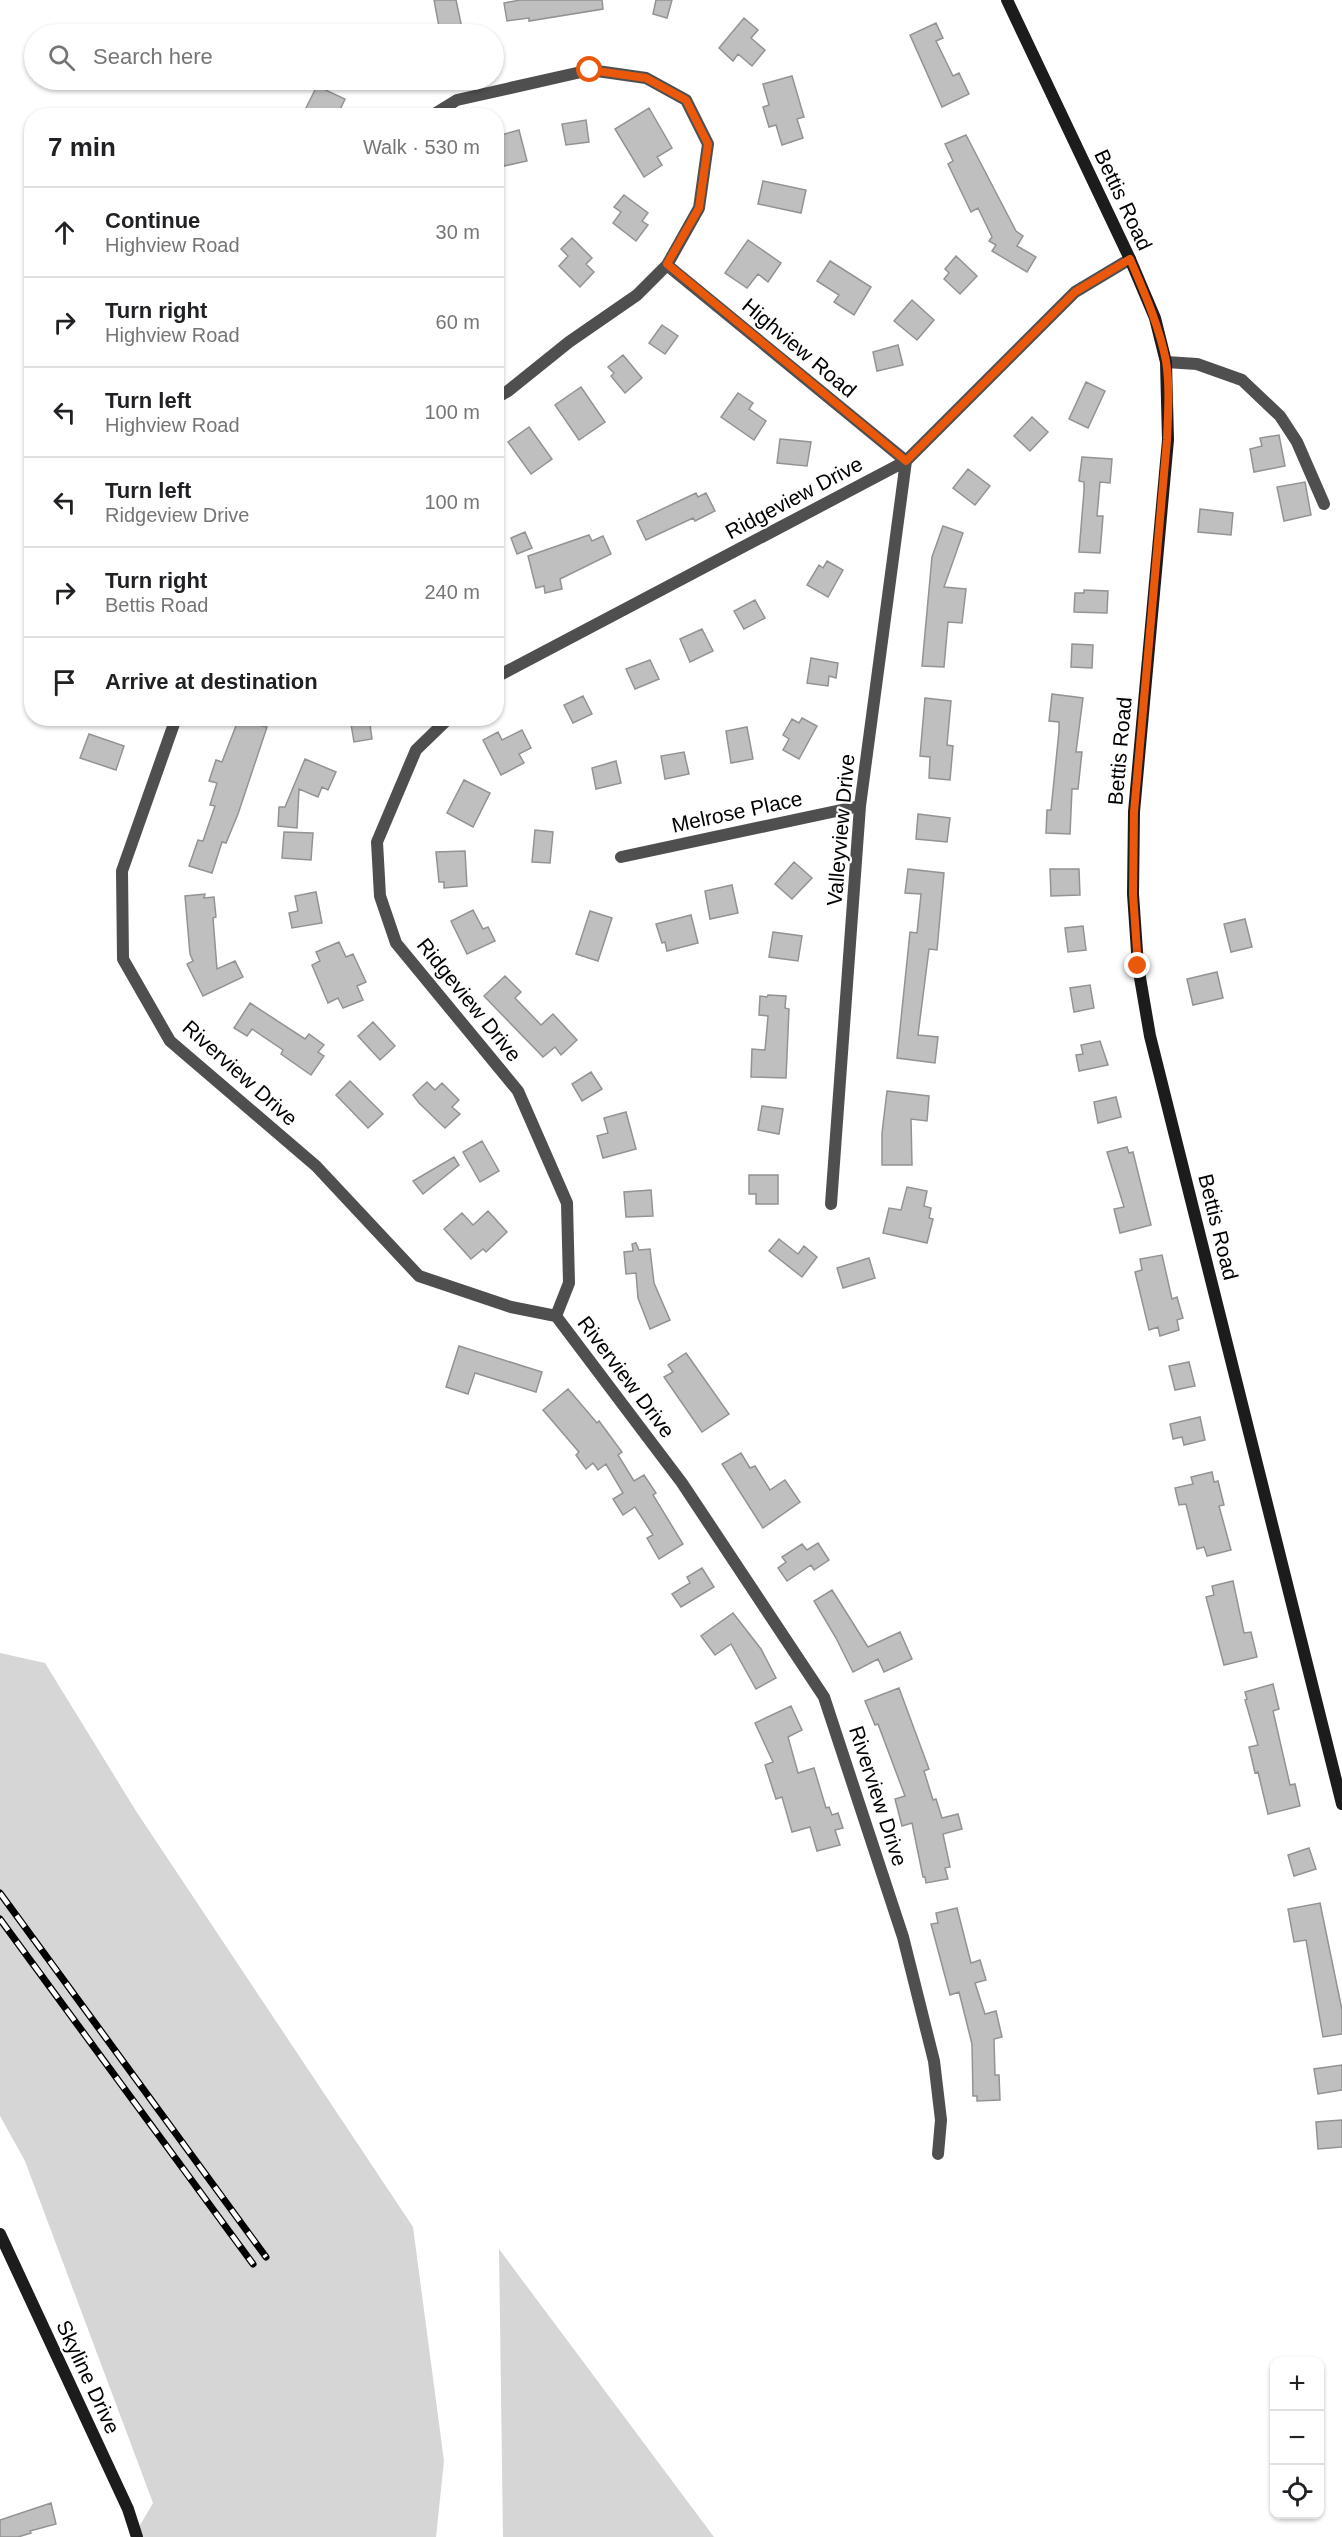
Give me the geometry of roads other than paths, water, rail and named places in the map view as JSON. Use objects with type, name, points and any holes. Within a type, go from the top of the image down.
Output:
[{"type":"street","name":"Bettis Road","points":[[1007,0],[1130,259],[1155,318],[1166,362],[1167,440],[1134,812],[1133,894],[1138,966],[1150,1036],[1342,1804]]},
{"type":"street","points":[[504,89],[590,70],[646,78],[686,100],[708,144],[699,208],[667,264],[637,295],[569,342],[504,394]]},
{"type":"street","points":[[444,108],[457,100],[501,90]]},
{"type":"street","name":"Ridgeview Drive","points":[[504,673],[906,461],[1075,292],[1130,259]]},
{"type":"street","name":"Highview Road","points":[[667,264],[906,461]]},
{"type":"street","points":[[1166,362],[1197,364],[1242,380],[1280,416],[1297,442],[1324,504]]},
{"type":"street","name":"Valleyview Drive","points":[[831,1204],[860,806],[906,461]]},
{"type":"street","name":"Riverview Drive","points":[[173,726],[122,871],[123,959],[170,1041],[316,1166],[418,1276],[511,1307],[556,1316],[682,1483],[824,1697],[906,1948],[934,2061],[941,2120],[938,2154]]},
{"type":"street","name":"Ridgeview Drive","points":[[441,726],[416,750],[377,842],[380,896],[396,943],[518,1091],[567,1203],[569,1283],[556,1316]]},
{"type":"street","name":"Melrose Place","points":[[621,857],[860,806]]},
{"type":"street","name":"Skyline Drive","points":[[0,2234],[128,2509],[137,2537]]},
{"type":"railway","points":[[0,1893],[266,2257]]},
{"type":"railway","points":[[0,1919],[253,2264]]}]
